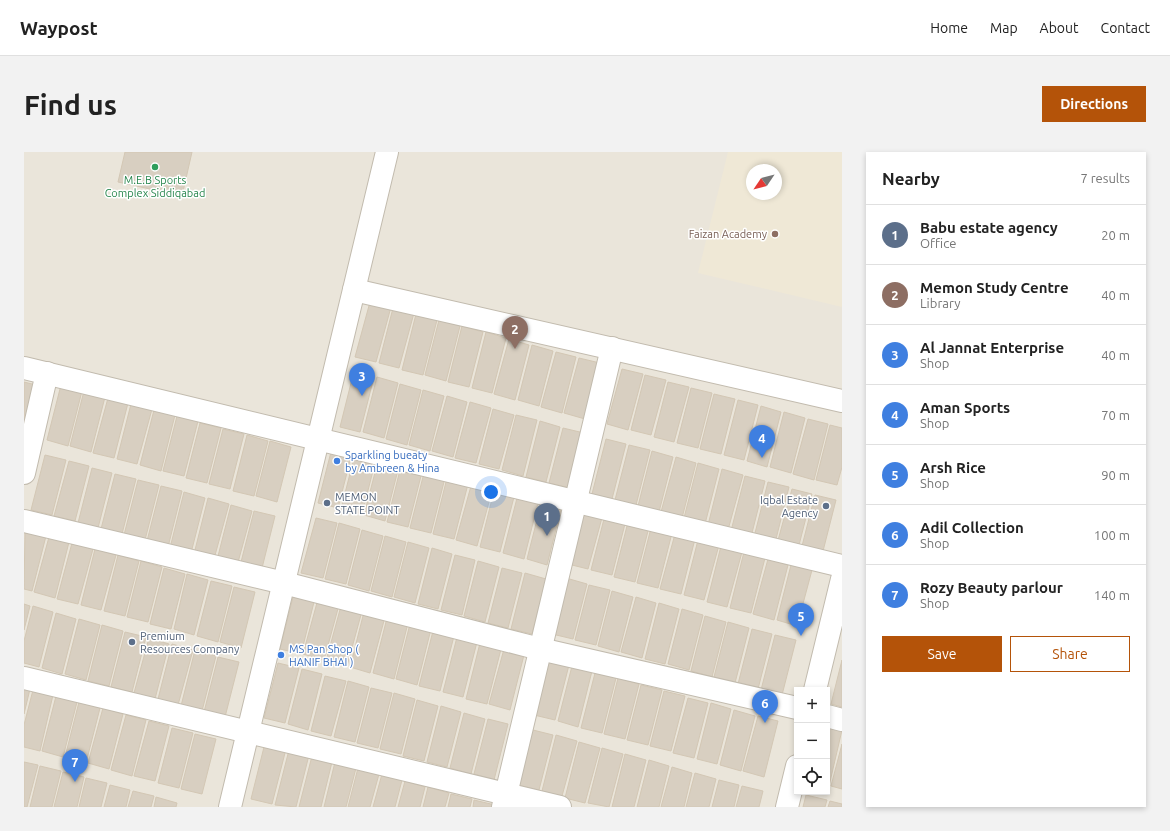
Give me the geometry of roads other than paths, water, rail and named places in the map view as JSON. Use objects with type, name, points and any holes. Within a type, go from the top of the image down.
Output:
[{"type":"street","points":[[230,807],[387,152]]},
{"type":"street","points":[[354,290],[842,401]]},
{"type":"street","points":[[504,801],[612,348]]},
{"type":"street","points":[[24,368],[576,500],[842,566]]},
{"type":"street","points":[[24,473],[47,373]]},
{"type":"street","points":[[24,521],[284,583],[540,649],[794,707]]},
{"type":"street","points":[[816,687],[842,579]]},
{"type":"street","points":[[24,678],[248,731],[504,801],[560,807]]},
{"type":"street","points":[[830,717],[842,720]]},
{"type":"street","points":[[787,807],[794,778]]},
{"type":"place","name":"M.E.B Sports Complex Siddiqabad","points":[[155,167]]},
{"type":"place","name":"Faizan Academy","points":[[775,234]]},
{"type":"place","name":"Memon Study Centre","points":[[515,349]]},
{"type":"place","name":"Al Jannat Enterprise","points":[[362,396]]},
{"type":"place","name":"Aman Sports","points":[[762,458]]},
{"type":"place","name":"Sparkling bueaty by Ambreen & Hina","points":[[337,461]]},
{"type":"place","name":"MEMON STATE POINT","points":[[327,503]]},
{"type":"place","name":"Iqbal Estate Agency","points":[[826,506]]},
{"type":"place","name":"Babu estate agency","points":[[547,536]]},
{"type":"place","name":"Arsh Rice","points":[[801,636]]},
{"type":"place","name":"Premium Resources Company","points":[[132,642]]},
{"type":"place","name":"MS Pan Shop ( HANIF BHAI )","points":[[281,655]]},
{"type":"place","name":"Adil Collection","points":[[765,723]]},
{"type":"place","name":"Rozy Beauty parlour","points":[[75,782]]}]
